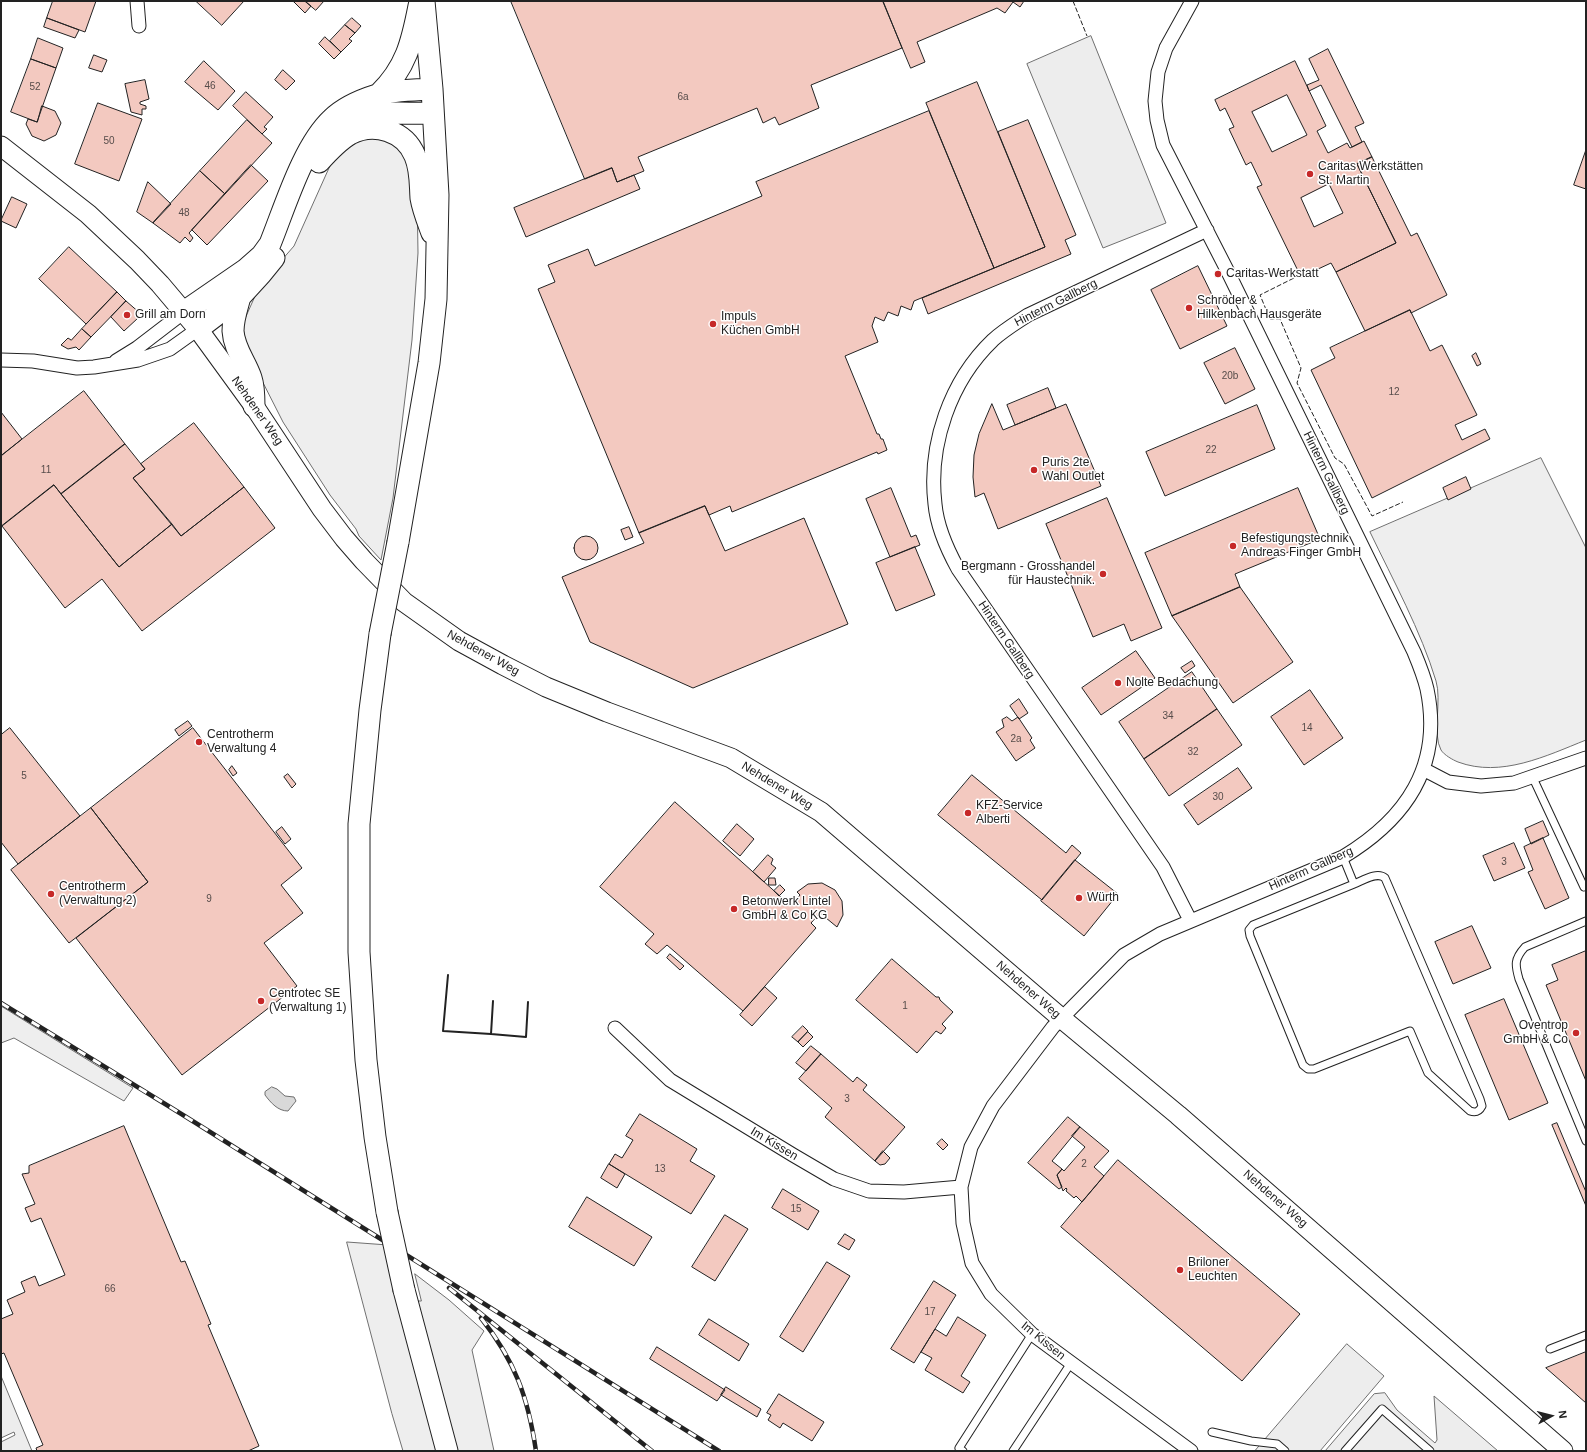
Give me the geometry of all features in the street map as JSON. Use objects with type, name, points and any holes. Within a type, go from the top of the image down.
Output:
[{"type":"main road","points":[[379,94],[390,83],[405,58],[416,22],[420,1]]},
{"type":"main road","points":[[424,1],[432,89],[438,195],[436,299],[429,363],[398,542],[380,634],[370,710],[359,824],[359,952],[366,1060],[375,1137],[387,1212],[404,1290],[447,1451]]},
{"type":"main road","points":[[184,312],[245,270],[262,255],[270,244],[309,149],[332,119],[343,110],[379,94],[432,89]]},
{"type":"main road","points":[[198,329],[240,297],[261,274],[280,249],[291,228],[328,139],[342,124],[360,116],[433,113]]},
{"type":"main road","points":[[318,162],[336,144],[359,130],[370,128],[381,129],[392,132],[403,139],[415,155],[420,170],[422,198],[438,255]]},
{"type":"main road","points":[[240,297],[234,320],[233,331],[239,354],[251,377],[254,406]]},
{"type":"street","points":[[137,1],[139,26]]},
{"type":"street","name":"Hinterm Gallberg","points":[[1061,1018],[1124,956],[1160,934],[1190,920],[1343,857],[1372,837],[1402,808],[1416,785],[1423,769],[1430,730],[1429,701],[1423,673],[1414,652],[1207,230],[1163,144],[1156,120],[1156,82],[1160,64],[1166,48],[1192,1]]},
{"type":"street","name":"Nehdener Weg","points":[[1,146],[70,200],[105,230],[138,260],[184,312],[254,406],[322,509],[364,561],[404,602],[458,641],[503,665],[546,686],[607,712],[731,758],[821,812],[1061,1018],[1178,1115],[1563,1451]]},
{"type":"street","name":"Hinterm Gallberg","points":[[1190,920],[1162,867],[958,569],[942,534],[935,504],[934,489],[938,438],[944,417],[964,377],[981,353],[994,340],[1028,315],[1207,230]]},
{"type":"street","points":[[110,364],[137,348],[184,312]]},
{"type":"street","points":[[1,360],[33,361],[77,368],[94,367],[138,360],[155,355],[170,349],[198,329]]},
{"type":"street","points":[[1423,769],[1448,782],[1481,786],[1514,783],[1534,778],[1586,758]]},
{"type":"street","name":"Im Kissen","points":[[1061,1018],[993,1106],[971,1147],[961,1187],[964,1223],[972,1263],[991,1294],[1032,1334],[1191,1451]]},
{"type":"street","name":"Im Kissen","points":[[615,1028],[670,1080],[834,1179],[869,1191],[904,1192],[961,1187]]},
{"type":"lane","points":[[1534,778],[1585,889]]},
{"type":"lane","points":[[1343,857],[1354,884]]},
{"type":"lane","points":[[1378,875],[1382,875],[1385,878],[1480,1100],[1482,1106],[1479,1111],[1475,1113],[1470,1111],[1428,1073],[1410,1031],[1314,1069],[1308,1069],[1303,1065],[1250,936],[1249,930],[1253,925],[1354,884],[1378,875]]},
{"type":"lane","points":[[1586,921],[1525,947],[1518,954],[1516,966],[1519,979],[1586,1141]]},
{"type":"lane","points":[[962,1451],[959,1448],[1032,1334]]},
{"type":"lane","points":[[1550,1350],[1586,1335]]},
{"type":"lane","points":[[1013,1451],[1071,1363]]},
{"type":"lane","points":[[1345,1451],[1382,1409],[1430,1451]]},
{"type":"lane","points":[[1212,1432],[1277,1444],[1285,1451]]},
{"type":"shaded area","points":[[1091,36],[1166,223],[1103,248],[1027,64]]},
{"type":"shaded area","points":[[375,137],[395,142],[413,165],[417,190],[418,253],[412,340],[393,498],[381,560],[359,536],[356,529],[330,495],[283,422],[252,361],[244,339],[243,323],[260,285],[294,246],[333,159],[350,141]]},
{"type":"shaded area","points":[[1541,458],[1586,548],[1586,740],[1523,763],[1491,768],[1474,766],[1456,761],[1441,750],[1437,735],[1438,689],[1430,662],[1415,625],[1370,532]]},
{"type":"shaded area","points":[[1,1006],[133,1088],[124,1101],[14,1038],[1,1043]]},
{"type":"shaded area","points":[[272,1087],[277,1089],[285,1096],[294,1097],[296,1101],[288,1111],[281,1110],[272,1104],[265,1095],[265,1092]]},
{"type":"shaded area","points":[[347,1242],[388,1245],[440,1451],[403,1451]]},
{"type":"shaded area","points":[[415,1274],[449,1300],[484,1331],[472,1350],[494,1451],[456,1451],[417,1301],[421,1301]]},
{"type":"shaded area","points":[[1347,1344],[1384,1376],[1320,1451],[1256,1450]]},
{"type":"shaded area","points":[[1,1376],[32,1451],[1,1451],[1,1442],[15,1435],[14,1432],[1,1438]]},
{"type":"shaded area","points":[[1385,1393],[1397,1410],[1435,1443],[1437,1440],[1434,1396],[1498,1451],[1325,1451],[1374,1394]]},
{"type":"building","points":[[53,1],[96,1],[85,32],[47,18]]},
{"type":"building","points":[[196,1],[244,1],[222,25]]},
{"type":"building","points":[[305,1],[311,6],[305,13],[294,2]]},
{"type":"building","points":[[305,1],[324,1],[316,10]]},
{"type":"building","points":[[511,1],[883,1],[902,48],[811,85],[819,108],[779,125],[775,117],[763,123],[757,108],[638,157],[644,171],[617,182],[612,168],[585,179]]},
{"type":"building","points":[[883,1],[1024,1],[1020,7],[1013,2],[1005,13],[997,8],[917,42],[925,62],[911,68]]},
{"type":"building","points":[[47,18],[79,30],[75,38],[44,27]]},
{"type":"building","points":[[352,18],[361,26],[355,33],[345,25]]},
{"type":"building","points":[[345,25],[355,33],[349,39],[352,41],[341,52],[330,41]]},
{"type":"building","points":[[325,37],[341,52],[334,59],[319,44]]},
{"type":"building","points":[[38,38],[63,48],[56,68],[31,59]]},
{"type":"building","points":[[1328,49],[1364,123],[1355,127],[1362,142],[1352,147],[1321,85],[1309,91],[1307,85],[1319,80],[1309,59]]},
{"type":"building","points":[[94,55],[107,60],[102,72],[89,68]]},
{"type":"building","points":[[31,59],[56,68],[37,122],[11,112]]},
{"type":"building","points":[[204,61],[235,91],[218,110],[185,82]]},
{"type":"building","name":"Caritas Werkstätten St. Martin","points":[[1295,61],[1326,126],[1317,131],[1328,153],[1347,143],[1350,148],[1364,141],[1372,157],[1357,164],[1396,243],[1336,272],[1331,263],[1301,277],[1257,187],[1262,185],[1251,162],[1246,165],[1229,129],[1234,127],[1225,108],[1220,111],[1215,100]],"holes":[[[1287,95],[1307,135],[1272,152],[1252,112]],[[1329,184],[1343,213],[1314,227],[1301,198]]]},
{"type":"building","points":[[283,70],[295,81],[286,90],[275,80]]},
{"type":"building","points":[[145,80],[149,99],[140,102],[140,104],[146,106],[146,109],[142,109],[142,115],[131,112],[125,84]]},
{"type":"building","points":[[977,82],[1045,247],[994,268],[926,103]]},
{"type":"building","points":[[246,92],[273,117],[264,127],[267,129],[262,134],[233,106]]},
{"type":"building","points":[[98,103],[142,119],[119,181],[75,164]]},
{"type":"building","points":[[42,106],[55,111],[61,123],[56,135],[44,141],[32,136],[26,124],[28,119],[37,122]]},
{"type":"building","name":"Impuls Küchen GmbH","points":[[929,111],[994,268],[914,301],[911,310],[901,306],[898,316],[888,312],[884,321],[875,317],[872,326],[878,342],[845,356],[877,434],[879,434],[881,439],[883,439],[887,450],[878,454],[877,452],[732,512],[730,506],[709,515],[705,506],[639,533],[538,289],[555,282],[548,265],[588,249],[595,266],[762,196],[756,182]]},
{"type":"building","points":[[247,120],[272,143],[225,194],[200,171]]},
{"type":"building","points":[[1028,120],[1076,235],[1065,240],[1071,254],[928,314],[922,298],[1045,247],[998,132]]},
{"type":"building","points":[[1586,150],[1586,189],[1574,185]]},
{"type":"building","points":[[1372,157],[1411,236],[1417,233],[1447,295],[1411,313],[1410,310],[1365,331],[1336,272],[1396,243],[1357,164]]},
{"type":"building","points":[[251,165],[268,181],[207,245],[192,230]]},
{"type":"building","points":[[612,168],[617,182],[634,175],[640,189],[526,237],[514,208]]},
{"type":"building","points":[[200,171],[225,194],[189,233],[193,238],[190,242],[185,237],[180,243],[153,223]]},
{"type":"building","points":[[148,182],[171,204],[153,223],[137,212]]},
{"type":"building","points":[[12,197],[27,204],[16,228],[1,221]]},
{"type":"building","points":[[69,247],[117,292],[86,324],[39,279]]},
{"type":"building","name":"Schröder & Hilkenbach Hausgeräte","points":[[1198,266],[1227,326],[1180,349],[1151,290]]},
{"type":"building","points":[[117,292],[126,301],[91,337],[82,329]]},
{"type":"building","points":[[126,301],[141,314],[124,331],[111,317]]},
{"type":"building","points":[[1410,310],[1430,351],[1442,345],[1477,415],[1455,425],[1462,440],[1485,429],[1490,439],[1372,498],[1311,370],[1335,358],[1330,348]]},
{"type":"building","points":[[82,329],[91,337],[79,350],[76,347],[68,349],[61,345],[68,338],[71,340]]},
{"type":"building","points":[[1235,348],[1255,389],[1225,404],[1204,363]]},
{"type":"building","points":[[1476,353],[1481,364],[1477,366],[1472,356]]},
{"type":"building","points":[[1048,388],[1056,408],[1015,425],[1007,405]]},
{"type":"building","points":[[84,391],[125,444],[61,494],[54,485],[2,526],[1,456]]},
{"type":"building","name":"Puris 2te Wahl Outlet","points":[[992,404],[1003,430],[1066,404],[1101,486],[998,529],[984,493],[975,497],[973,477],[974,455],[979,434]]},
{"type":"building","points":[[1257,405],[1275,449],[1165,496],[1146,452]]},
{"type":"building","points":[[1,412],[22,439],[1,456]]},
{"type":"building","points":[[194,423],[244,487],[181,536],[133,478],[145,469],[141,464]]},
{"type":"building","points":[[125,444],[145,469],[133,478],[172,524],[119,567],[61,494]]},
{"type":"building","points":[[1466,477],[1471,489],[1448,500],[1443,488]]},
{"type":"building","points":[[54,485],[119,567],[172,524],[181,536],[244,487],[275,528],[142,631],[102,579],[65,608],[2,526]]},
{"type":"building","points":[[891,488],[911,537],[916,535],[920,545],[890,557],[866,499]]},
{"type":"building","name":"Befestigungstechnik Andreas Finger GmbH","points":[[1298,488],[1320,539],[1235,574],[1240,587],[1172,616],[1145,553]]},
{"type":"building","name":"Bergmann - Grosshandel für Haustechnik.","points":[[1107,498],[1162,628],[1131,641],[1124,624],[1093,637],[1046,524]]},
{"type":"building","points":[[705,506],[725,551],[804,518],[848,624],[693,688],[590,642],[562,577],[644,543],[639,533]]},
{"type":"building","points":[[629,527],[633,537],[625,540],[621,530]]},
{"type":"building","points":[[586,536],[591,537],[597,543],[597,553],[591,559],[586,560],[581,559],[575,553],[574,548],[575,543],[581,537]]},
{"type":"building","points":[[915,547],[935,595],[896,611],[876,563]]},
{"type":"building","points":[[1240,587],[1293,662],[1233,703],[1172,616]]},
{"type":"building","name":"Nolte Bedachung","points":[[1136,651],[1155,678],[1101,715],[1082,688]]},
{"type":"building","points":[[1192,661],[1195,666],[1185,673],[1181,668]]},
{"type":"building","points":[[1192,672],[1217,709],[1144,759],[1119,722]]},
{"type":"building","points":[[1310,690],[1343,738],[1304,765],[1271,717]]},
{"type":"building","points":[[1019,699],[1028,713],[1019,719],[1010,706]]},
{"type":"building","points":[[1217,709],[1242,745],[1169,796],[1144,759]]},
{"type":"building","points":[[1007,717],[1012,721],[1018,717],[1032,738],[1030,740],[1035,748],[1016,761],[996,732],[1004,727],[1002,720]]},
{"type":"building","points":[[188,721],[192,726],[179,736],[175,730]]},
{"type":"building","points":[[10,728],[80,816],[18,864],[1,842],[1,735]]},
{"type":"building","points":[[193,728],[302,868],[281,885],[303,913],[264,943],[297,986],[182,1075],[76,938],[148,882],[91,808]]},
{"type":"building","points":[[232,766],[237,773],[233,776],[229,770]]},
{"type":"building","points":[[1238,768],[1252,788],[1198,825],[1184,805]]},
{"type":"building","points":[[288,774],[296,784],[292,788],[284,777]]},
{"type":"building","points":[[972,775],[1066,853],[1072,845],[1081,853],[1042,900],[938,815]]},
{"type":"building","name":"Betonwerk Lintel GmbH & Co KG","points":[[675,802],[791,906],[800,895],[797,892],[808,884],[822,883],[835,890],[842,901],[843,915],[837,927],[820,913],[811,923],[816,928],[743,1011],[667,945],[657,954],[645,944],[654,934],[600,887]]},
{"type":"building","points":[[91,808],[148,882],[69,943],[11,870]]},
{"type":"building","points":[[1543,821],[1549,835],[1531,844],[1525,829]]},
{"type":"building","points":[[737,824],[754,839],[740,856],[723,841]]},
{"type":"building","points":[[282,827],[291,839],[285,844],[276,832]]},
{"type":"building","points":[[1543,838],[1569,898],[1545,909],[1528,872],[1533,870],[1524,847]]},
{"type":"building","points":[[1514,843],[1525,868],[1494,881],[1483,856]]},
{"type":"building","points":[[768,855],[773,859],[771,864],[776,868],[764,882],[753,872]]},
{"type":"building","points":[[1075,860],[1118,894],[1084,936],[1041,901]]},
{"type":"building","points":[[769,878],[775,878],[776,885],[769,885]]},
{"type":"building","points":[[780,885],[785,890],[779,896],[774,891]]},
{"type":"building","points":[[1472,926],[1491,968],[1453,984],[1435,942]]},
{"type":"building","name":"Oventrop GmbH & Co","points":[[1586,951],[1586,1081],[1546,985],[1558,980],[1552,965]]},
{"type":"building","points":[[670,954],[684,966],[680,970],[667,958]]},
{"type":"building","points":[[892,959],[936,997],[939,997],[940,1000],[953,1012],[942,1024],[946,1028],[941,1034],[936,1031],[917,1053],[856,1000]]},
{"type":"building","points":[[765,987],[777,998],[752,1026],[740,1015]]},
{"type":"building","points":[[1504,999],[1548,1103],[1509,1120],[1465,1015]]},
{"type":"building","points":[[803,1026],[808,1031],[798,1042],[792,1037]]},
{"type":"building","points":[[808,1032],[813,1037],[803,1047],[798,1042]]},
{"type":"building","points":[[811,1046],[821,1054],[806,1071],[796,1063]]},
{"type":"building","points":[[821,1054],[853,1082],[857,1077],[867,1085],[863,1090],[905,1127],[875,1161],[825,1117],[832,1108],[799,1079]]},
{"type":"building","points":[[640,1114],[697,1149],[690,1161],[715,1176],[691,1214],[609,1164],[615,1154],[622,1158],[633,1140],[626,1136]]},
{"type":"building","points":[[1068,1117],[1080,1127],[1052,1161],[1062,1169],[1057,1175],[1062,1187],[1059,1189],[1028,1163]]},
{"type":"building","points":[[1557,1123],[1586,1192],[1586,1206],[1552,1125]]},
{"type":"building","points":[[124,1126],[181,1262],[185,1261],[211,1324],[208,1325],[259,1446],[248,1451],[37,1451],[36,1448],[43,1445],[4,1353],[1,1354],[1,1319],[13,1314],[7,1300],[25,1292],[21,1282],[35,1276],[39,1286],[65,1275],[41,1218],[31,1222],[25,1208],[35,1204],[22,1174],[29,1173],[29,1166]]},
{"type":"building","points":[[1080,1127],[1109,1151],[1094,1167],[1104,1176],[1082,1202],[1076,1196],[1074,1198],[1066,1191],[1066,1188],[1063,1191],[1057,1175],[1062,1169],[1064,1171],[1085,1147],[1072,1136]]},
{"type":"building","points":[[942,1139],[948,1145],[943,1150],[937,1144]]},
{"type":"building","points":[[883,1151],[890,1158],[885,1164],[880,1165],[875,1161]]},
{"type":"building","name":"Briloner Leuchten","points":[[1118,1160],[1300,1314],[1242,1381],[1061,1227]]},
{"type":"building","points":[[609,1164],[625,1174],[617,1188],[601,1178]]},
{"type":"building","points":[[783,1189],[819,1211],[808,1230],[772,1208]]},
{"type":"building","points":[[587,1197],[652,1237],[634,1266],[569,1227]]},
{"type":"building","points":[[725,1215],[748,1229],[715,1281],[692,1267]]},
{"type":"building","points":[[845,1234],[855,1240],[849,1250],[838,1244]]},
{"type":"building","points":[[827,1262],[850,1276],[803,1352],[780,1337]]},
{"type":"building","points":[[934,1281],[956,1295],[914,1363],[891,1349]]},
{"type":"building","points":[[958,1317],[986,1335],[961,1376],[970,1382],[963,1393],[925,1370],[932,1358],[921,1352],[935,1329],[946,1336]]},
{"type":"building","points":[[709,1319],[749,1344],[739,1361],[699,1335]]},
{"type":"building","points":[[657,1347],[725,1390],[717,1401],[650,1359]]},
{"type":"building","points":[[1586,1352],[1586,1403],[1546,1368]]},
{"type":"building","points":[[726,1387],[761,1409],[757,1417],[721,1395]]},
{"type":"building","points":[[779,1394],[824,1422],[812,1441],[783,1423],[780,1428],[768,1420],[771,1415],[767,1413]]},
{"type":"railway","points":[[1,1003],[183,1115],[719,1451]]},
{"type":"railway","points":[[449,1288],[652,1451]]},
{"type":"railway","points":[[481,1318],[503,1349],[518,1380],[529,1413],[536,1451]]},
{"type":"fence","points":[[1073,1],[1087,36]]},
{"type":"fence","points":[[1300,275],[1260,295],[1270,319],[1280,319],[1301,368],[1297,383],[1335,458],[1344,464],[1372,516],[1403,502]]},
{"type":"wall","points":[[448,975],[443,1031],[491,1034],[493,1001]]},
{"type":"wall","points":[[491,1034],[526,1037],[528,1002]]},
{"type":"place","name":"Caritas Werkstätten St. Martin","points":[[1310,174]]},
{"type":"place","name":"Caritas-Werkstatt","points":[[1218,274]]},
{"type":"place","name":"Schröder & Hilkenbach Hausgeräte","points":[[1189,308]]},
{"type":"place","name":"Grill am Dorn","points":[[127,315]]},
{"type":"place","name":"Impuls Küchen GmbH","points":[[713,324]]},
{"type":"place","name":"Puris 2te Wahl Outlet","points":[[1034,470]]},
{"type":"place","name":"Befestigungstechnik Andreas Finger GmbH","points":[[1233,546]]},
{"type":"place","name":"Bergmann - Grosshandel für Haustechnik.","points":[[1103,574]]},
{"type":"place","name":"Nolte Bedachung","points":[[1118,683]]},
{"type":"place","name":"Centrotherm Verwaltung 4","points":[[199,742]]},
{"type":"place","name":"KFZ-Service Alberti","points":[[968,813]]},
{"type":"place","name":"Centrotherm (Verwaltung 2)","points":[[51,894]]},
{"type":"place","name":"Würth","points":[[1079,898]]},
{"type":"place","name":"Betonwerk Lintel GmbH & Co KG","points":[[734,909]]},
{"type":"place","name":"Centrotec SE (Verwaltung 1)","points":[[261,1001]]},
{"type":"place","name":"Oventrop GmbH & Co","points":[[1576,1033]]},
{"type":"place","name":"Briloner Leuchten","points":[[1180,1270]]}]
